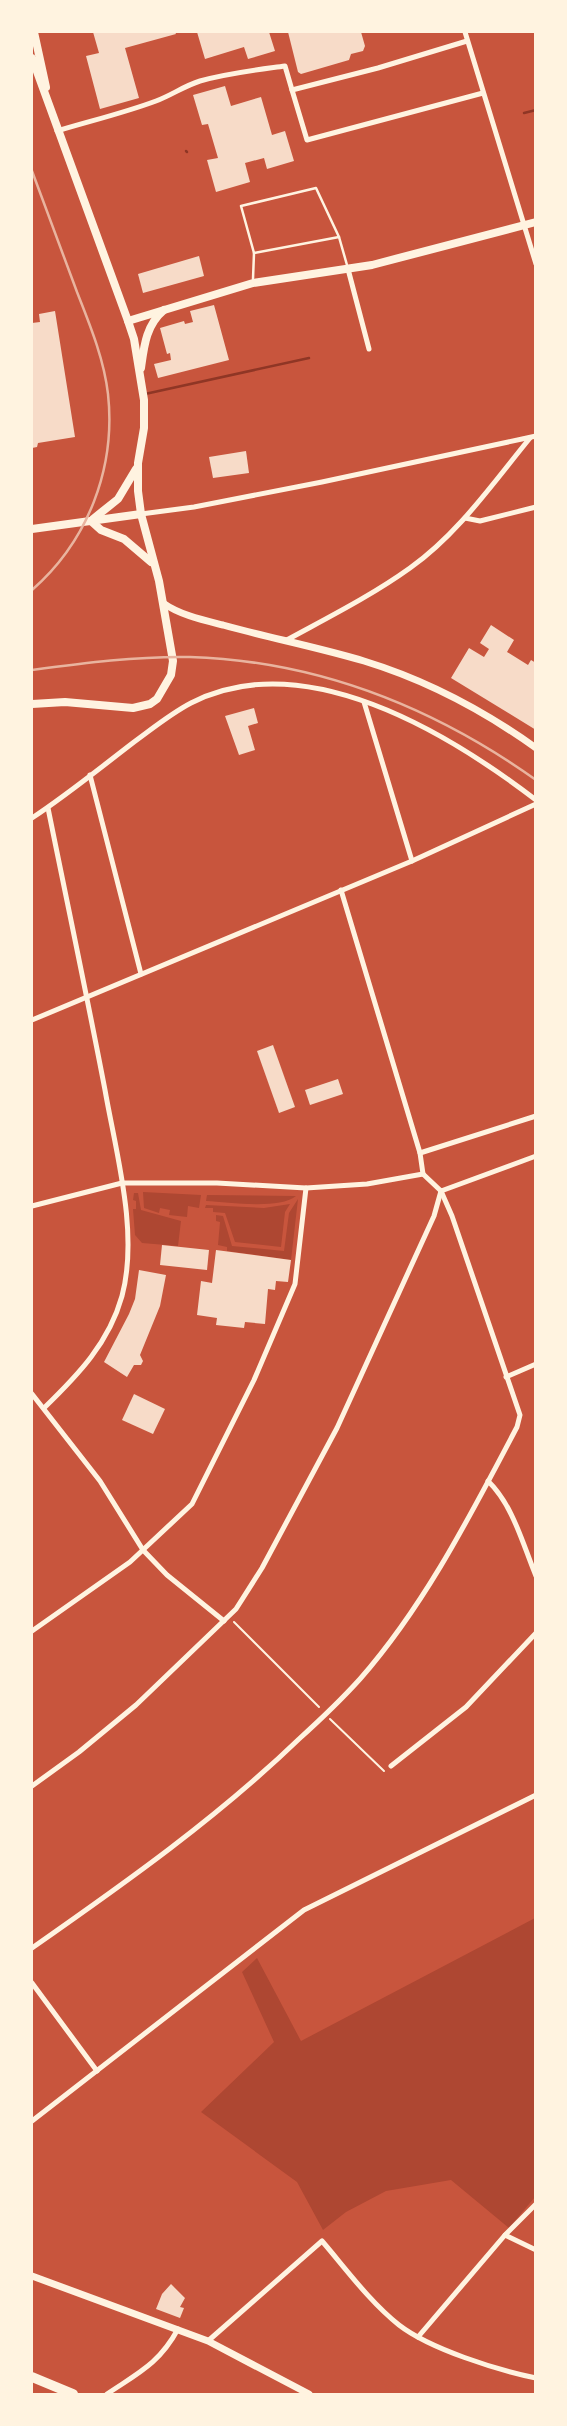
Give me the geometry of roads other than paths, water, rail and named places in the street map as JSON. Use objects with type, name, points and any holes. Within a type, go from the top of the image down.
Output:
[{"type":"highway","points":[[32,2377],[73,2395]]},
{"type":"main road","points":[[34,32],[50,111]]},
{"type":"main road","points":[[32,58],[134,339],[144,428],[138,464],[138,491],[173,661],[167,683],[157,699],[150,704],[133,708],[65,702],[32,704]]},
{"type":"main road","points":[[128,321],[253,283],[285,276],[372,265],[536,222]]},
{"type":"main road","points":[[140,380],[147,335],[157,316],[166,308]]},
{"type":"main road","points":[[91,521],[122,495],[138,464]]},
{"type":"main road","points":[[32,529],[141,514]]},
{"type":"main road","points":[[91,521],[101,530],[124,539],[154,565]]},
{"type":"street","points":[[465,32],[536,264]]},
{"type":"street","points":[[292,90],[467,41]]},
{"type":"street","points":[[57,131],[153,102],[176,89],[198,82],[240,71],[285,66],[307,140],[483,93]]},
{"type":"street","points":[[348,270],[369,349]]},
{"type":"street","points":[[141,514],[194,507],[296,487],[533,437]]},
{"type":"street","points":[[285,641],[412,567],[465,518],[533,437]]},
{"type":"street","points":[[465,518],[480,521],[536,507]]},
{"type":"street","points":[[163,603],[181,613],[363,661],[432,687],[487,715],[536,748]]},
{"type":"street","points":[[32,818],[173,714],[200,699],[232,690],[280,684],[307,686],[364,702],[437,733],[473,755],[536,802],[412,861],[32,1020]]},
{"type":"street","points":[[364,702],[412,861]]},
{"type":"street","points":[[90,775],[141,974]]},
{"type":"street","points":[[44,1408],[89,1362],[105,1338],[123,1292],[128,1246],[122,1183],[48,808]]},
{"type":"street","points":[[32,1948],[176,1846],[223,1808],[326,1714],[360,1679],[413,1609],[517,1427],[520,1415],[452,1216],[441,1191],[423,1174],[420,1153],[341,890]]},
{"type":"street","points":[[420,1153],[536,1116]]},
{"type":"street","points":[[441,1191],[536,1156]]},
{"type":"street","points":[[32,1206],[122,1183],[218,1183],[306,1188],[368,1184],[423,1174]]},
{"type":"street","points":[[32,1631],[130,1562],[192,1504],[278,1328],[295,1284],[306,1188]]},
{"type":"street","points":[[32,1786],[136,1705],[226,1619],[262,1568],[337,1429],[433,1216],[441,1191]]},
{"type":"street","points":[[506,1377],[536,1364]]},
{"type":"street","points":[[32,1394],[100,1481],[143,1550],[167,1575],[226,1619]]},
{"type":"street","points":[[488,1481],[496,1488],[510,1513],[536,1576]]},
{"type":"street","points":[[391,1766],[466,1707],[536,1633]]},
{"type":"street","points":[[32,2121],[304,1910],[536,1795]]},
{"type":"street","points":[[32,1983],[97,2071]]},
{"type":"street","points":[[418,2337],[505,2235],[536,2204]]},
{"type":"street","points":[[505,2235],[536,2250]]},
{"type":"street","points":[[208,2341],[322,2241],[374,2301],[399,2325],[418,2337],[513,2373],[536,2378]]},
{"type":"street","points":[[32,2276],[208,2341],[309,2395]]},
{"type":"street","points":[[107,2395],[159,2357],[178,2329]]},
{"type":"lane","points":[[253,283],[254,253],[241,206],[316,188],[339,237],[348,270]]},
{"type":"lane","points":[[254,253],[339,237]]},
{"type":"waterway","points":[[524,113],[536,110]]},
{"type":"waterway","points":[[145,394],[309,358]]},
{"type":"railway","points":[[32,171],[100,355],[108,394],[109,422],[102,476],[83,526],[52,571],[32,590]]},
{"type":"railway","points":[[32,670],[111,660],[170,657],[237,660],[283,668],[328,678],[415,710],[497,754],[536,780]]}]
